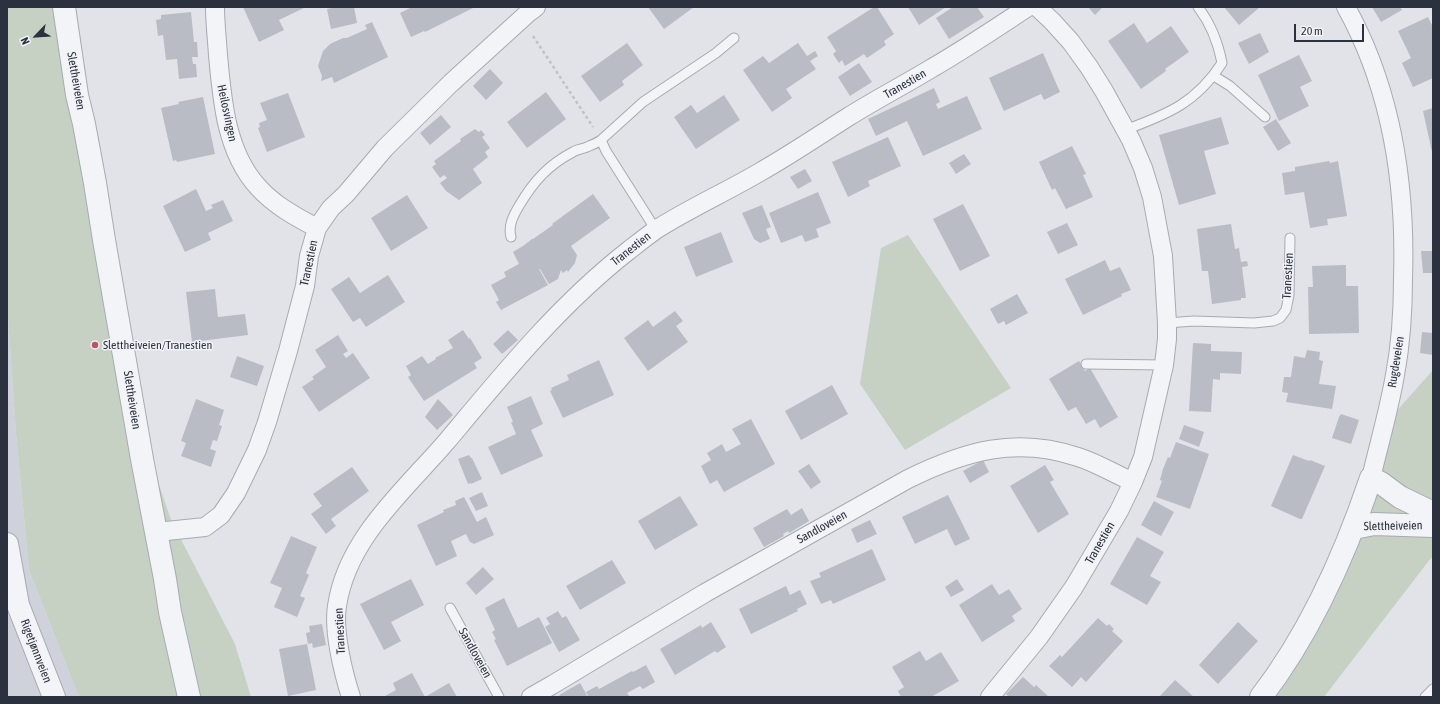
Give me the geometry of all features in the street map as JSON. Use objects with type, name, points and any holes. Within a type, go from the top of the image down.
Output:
[{"type":"street","name":"Slettheiveien","points":[[64,7],[77,95],[94,175],[142,459],[170,612],[189,697]]},
{"type":"street","name":"Heilosvingen","points":[[215,7],[220,81],[233,144],[246,171],[258,187],[275,203],[317,228]]},
{"type":"street","name":"Tranestien","points":[[351,697],[342,662],[338,633],[337,607],[345,576],[360,545],[378,519],[515,361],[557,316],[602,272],[656,230],[758,173],[977,41],[1028,7]]},
{"type":"street","name":"Tranestien","points":[[990,697],[1039,637],[1074,587],[1119,511],[1143,457],[1164,365],[1167,338],[1163,256],[1152,197],[1143,168],[1125,130],[1089,67],[1071,42],[1037,7]]},
{"type":"street","name":"Rugdeveien","points":[[1261,697],[1304,632],[1354,528],[1371,478],[1389,407],[1400,343],[1403,316],[1404,223],[1392,130],[1364,44],[1346,7]]},
{"type":"street","name":"Tranestien","points":[[156,532],[205,527],[222,515],[236,493],[257,450],[267,422],[303,293],[309,256],[317,228],[331,208],[346,194],[385,148],[529,9]]},
{"type":"street","name":"Sandloveien","points":[[531,697],[711,589],[908,479],[933,467],[963,456],[990,449],[1034,447],[1079,457],[1133,482]]},
{"type":"street","name":"Slettheiveien","points":[[1371,478],[1381,483],[1400,498],[1433,513]]},
{"type":"street","name":"Slettheiveien","points":[[1354,528],[1374,524],[1433,526]]},
{"type":"street","name":"Rigetjønnveien","points":[[7,544],[13,607],[54,697]]},
{"type":"lane","points":[[1125,130],[1172,112],[1201,90],[1214,76],[1222,63],[1214,33],[1205,16],[1198,7]]},
{"type":"lane","points":[[511,237],[509,230],[513,217],[529,189],[540,175],[574,151],[588,147],[601,140],[643,102],[716,53],[734,38]]},
{"type":"lane","points":[[1214,76],[1230,86],[1265,117]]},
{"type":"lane","name":"Tranestien","points":[[601,140],[606,151],[656,230]]},
{"type":"lane","name":"Tranestien","points":[[1167,323],[1194,321],[1254,323],[1274,321],[1280,318],[1286,310],[1289,295],[1290,238]]},
{"type":"lane","points":[[1086,364],[1164,365]]},
{"type":"lane","name":"Sandloveien","points":[[450,608],[499,697]]},
{"type":"lane","points":[[1425,697],[1433,689]]},
{"type":"path","points":[[533,37],[584,114]]},
{"type":"shaded area","points":[[7,303],[16,433],[29,570],[79,697],[7,697]]},
{"type":"green space","points":[[7,7],[75,7],[92,117],[127,391],[171,520],[235,644],[251,697],[79,697],[29,570],[16,433],[7,303]]},
{"type":"green space","points":[[908,235],[1011,388],[905,450],[860,384],[881,248]]},
{"type":"green space","points":[[1433,370],[1433,559],[1431,558],[1324,697],[1270,697],[1393,415]]},
{"type":"building","points":[[243,7],[306,7],[279,20],[284,30],[259,42]]},
{"type":"building","points":[[337,7],[354,7],[357,23],[331,29],[327,9]]},
{"type":"building","points":[[412,7],[475,7],[425,32],[424,31],[411,37],[400,13]]},
{"type":"building","points":[[648,7],[694,7],[664,29]]},
{"type":"building","points":[[874,7],[877,7],[894,34],[884,41],[886,45],[867,58],[864,54],[845,66],[842,60],[839,63],[833,54],[836,51],[827,37]]},
{"type":"building","points":[[908,7],[946,7],[919,25]]},
{"type":"building","points":[[953,7],[977,7],[984,17],[949,39],[936,18]]},
{"type":"building","points":[[1088,7],[1103,7],[1095,15]]},
{"type":"building","points":[[1224,7],[1260,7],[1239,25]]},
{"type":"building","points":[[1372,7],[1400,7],[1402,10],[1381,22]]},
{"type":"building","points":[[191,12],[194,42],[197,42],[198,57],[192,57],[193,64],[196,64],[197,77],[179,79],[177,59],[166,60],[163,35],[158,36],[156,20],[161,19],[161,15]]},
{"type":"building","points":[[1428,17],[1433,27],[1433,78],[1413,87],[1402,63],[1411,58],[1398,31]]},
{"type":"building","points":[[372,22],[388,57],[334,83],[332,77],[321,81],[322,76],[318,66],[323,51],[330,44],[367,29],[365,25]]},
{"type":"building","points":[[1134,23],[1147,43],[1171,26],[1189,52],[1141,89],[1108,41]]},
{"type":"building","points":[[1260,33],[1269,52],[1249,64],[1238,43]]},
{"type":"building","points":[[627,43],[643,65],[622,81],[624,85],[600,102],[581,76]]},
{"type":"building","points":[[798,43],[807,56],[815,51],[818,56],[810,61],[816,69],[786,89],[792,98],[772,112],[743,70],[763,56],[769,63]]},
{"type":"building","points":[[1043,53],[1060,92],[1044,100],[1041,94],[1004,111],[989,78]]},
{"type":"building","points":[[1299,55],[1312,81],[1300,87],[1309,106],[1279,121],[1258,75]]},
{"type":"building","points":[[859,63],[872,82],[850,96],[838,77]]},
{"type":"building","points":[[490,69],[503,83],[486,100],[473,86]]},
{"type":"building","points":[[934,88],[940,102],[936,104],[938,109],[967,96],[982,129],[923,156],[907,121],[876,136],[868,119]]},
{"type":"building","points":[[546,92],[566,119],[527,148],[507,122]]},
{"type":"building","points":[[288,93],[305,137],[267,152],[258,128],[260,127],[259,123],[267,120],[260,103]]},
{"type":"building","points":[[724,95],[740,120],[696,149],[674,117],[691,105],[697,113]]},
{"type":"building","points":[[203,97],[215,154],[177,162],[176,160],[173,161],[161,108],[179,104],[178,102]]},
{"type":"building","points":[[1433,108],[1433,152],[1432,152],[1423,111]]},
{"type":"building","points":[[441,115],[451,127],[430,145],[420,133]]},
{"type":"building","points":[[1221,117],[1229,144],[1204,151],[1216,194],[1179,205],[1159,135]]},
{"type":"building","points":[[1276,119],[1291,143],[1278,151],[1263,127]]},
{"type":"building","points":[[475,129],[479,132],[481,130],[485,135],[482,137],[490,148],[485,152],[488,157],[473,169],[482,183],[459,200],[446,191],[440,183],[447,178],[444,175],[440,178],[432,167],[436,164],[434,161],[461,141],[460,139]]},
{"type":"building","points":[[888,137],[901,166],[868,181],[870,186],[848,197],[832,162]]},
{"type":"building","points":[[1072,146],[1086,174],[1083,175],[1093,197],[1066,209],[1055,188],[1052,190],[1039,162]]},
{"type":"building","points":[[964,154],[971,164],[956,174],[949,163]]},
{"type":"building","points":[[1329,161],[1330,163],[1338,161],[1347,216],[1327,219],[1328,225],[1310,228],[1304,192],[1285,195],[1282,173],[1295,171],[1295,167]]},
{"type":"building","points":[[805,169],[812,181],[798,189],[790,177]]},
{"type":"building","points":[[196,189],[206,211],[213,208],[211,205],[223,200],[233,221],[208,233],[211,240],[185,252],[163,206]]},
{"type":"building","points":[[818,192],[831,223],[816,229],[819,237],[805,242],[802,235],[781,243],[769,213]]},
{"type":"building","points":[[593,194],[610,218],[571,246],[577,255],[575,263],[568,272],[567,270],[563,273],[561,270],[558,279],[549,284],[539,269],[548,285],[501,310],[496,302],[499,300],[491,285],[506,277],[504,272],[519,264],[513,252],[553,225],[552,224]]},
{"type":"building","points":[[407,195],[428,228],[391,251],[371,218]]},
{"type":"building","points":[[963,204],[990,256],[960,271],[933,219]]},
{"type":"building","points":[[762,205],[771,227],[766,229],[770,239],[760,243],[754,239],[742,213]]},
{"type":"building","points":[[1067,223],[1078,245],[1058,254],[1047,232]]},
{"type":"building","points":[[1231,224],[1235,249],[1239,248],[1241,262],[1247,261],[1248,266],[1242,267],[1246,298],[1212,304],[1208,271],[1202,271],[1197,229]]},
{"type":"building","points":[[721,232],[733,262],[696,277],[684,247]]},
{"type":"building","points":[[1421,251],[1433,251],[1433,273],[1423,273]]},
{"type":"building","points":[[1105,260],[1110,271],[1120,267],[1131,290],[1083,315],[1065,279]]},
{"type":"building","points":[[1346,265],[1346,286],[1358,286],[1359,333],[1309,334],[1308,287],[1313,287],[1312,266]]},
{"type":"building","points":[[388,275],[405,302],[366,327],[360,318],[353,322],[331,289],[349,277],[360,293]]},
{"type":"building","points":[[215,289],[218,317],[245,314],[248,335],[192,342],[186,292]]},
{"type":"building","points":[[1017,294],[1028,313],[1006,325],[1004,321],[998,324],[990,309]]},
{"type":"building","points":[[675,311],[683,321],[676,326],[688,342],[648,371],[624,338],[648,320],[653,327]]},
{"type":"building","points":[[463,330],[469,339],[470,338],[482,358],[474,363],[477,368],[424,401],[408,377],[411,375],[406,366],[422,356],[428,364],[436,359],[435,358],[453,348],[448,340]]},
{"type":"building","points":[[508,330],[518,340],[502,354],[493,344]]},
{"type":"building","points":[[1422,332],[1433,333],[1433,355],[1420,353]]},
{"type":"building","points":[[338,335],[348,351],[343,354],[346,358],[353,353],[370,378],[319,412],[302,387],[314,379],[312,377],[326,367],[315,350]]},
{"type":"building","points":[[1193,343],[1211,344],[1211,351],[1242,352],[1241,374],[1220,373],[1220,380],[1213,379],[1211,412],[1189,411]]},
{"type":"building","points":[[1307,350],[1320,352],[1319,360],[1323,361],[1319,384],[1336,386],[1332,409],[1286,402],[1288,393],[1282,392],[1284,377],[1291,377],[1294,356],[1305,358]]},
{"type":"building","points":[[237,356],[264,366],[257,386],[230,377]]},
{"type":"building","points":[[599,360],[614,395],[563,418],[550,391],[552,390],[551,388],[569,380],[567,375]]},
{"type":"building","points":[[1079,361],[1085,371],[1090,368],[1118,417],[1100,428],[1095,419],[1086,424],[1076,407],[1068,411],[1049,379]]},
{"type":"building","points":[[832,385],[848,414],[801,440],[785,411]]},
{"type":"building","points":[[531,396],[543,424],[531,430],[543,456],[501,475],[488,447],[516,434],[507,407]]},
{"type":"building","points":[[196,399],[224,410],[219,425],[222,426],[217,441],[213,440],[210,449],[216,451],[211,467],[181,456],[186,443],[181,441]]},
{"type":"building","points":[[438,399],[453,415],[437,430],[425,417]]},
{"type":"building","points":[[1341,414],[1359,420],[1351,444],[1332,438]]},
{"type":"building","points":[[751,419],[775,464],[724,492],[717,480],[710,484],[701,466],[711,460],[707,453],[722,444],[726,452],[741,444],[732,429]]},
{"type":"building","points":[[1184,425],[1204,432],[1199,447],[1179,439]]},
{"type":"building","points":[[1176,442],[1209,454],[1190,509],[1156,497],[1162,481],[1160,480],[1163,469],[1168,457],[1170,458]]},
{"type":"building","points":[[469,455],[472,458],[482,479],[471,484],[468,484],[458,459]]},
{"type":"building","points":[[1293,455],[1325,466],[1302,519],[1271,506]]},
{"type":"building","points":[[983,460],[989,472],[970,483],[963,471]]},
{"type":"building","points":[[809,464],[821,482],[811,489],[798,471]]},
{"type":"building","points":[[1045,465],[1054,480],[1050,482],[1069,514],[1038,533],[1010,486]]},
{"type":"building","points":[[352,467],[369,491],[331,519],[336,526],[326,534],[311,514],[322,506],[313,494]]},
{"type":"building","points":[[482,492],[488,506],[476,511],[469,498]]},
{"type":"building","points":[[948,495],[970,539],[955,546],[947,529],[915,544],[902,517]]},
{"type":"building","points":[[680,496],[698,525],[655,550],[638,521]]},
{"type":"building","points":[[464,497],[477,522],[486,517],[494,535],[474,544],[470,542],[466,534],[451,541],[457,556],[436,566],[417,525],[444,512],[443,510],[456,505],[455,501]]},
{"type":"building","points":[[1154,501],[1174,512],[1161,536],[1141,525]]},
{"type":"building","points":[[802,508],[809,521],[789,533],[788,531],[783,534],[784,536],[764,547],[753,528],[787,509],[791,515]]},
{"type":"building","points":[[870,520],[877,534],[857,543],[851,529]]},
{"type":"building","points":[[291,536],[317,547],[306,573],[309,575],[300,596],[305,598],[297,617],[274,607],[282,588],[270,583]]},
{"type":"building","points":[[1137,537],[1164,552],[1150,576],[1161,582],[1147,605],[1110,584]]},
{"type":"building","points":[[872,549],[886,580],[833,604],[831,600],[821,604],[810,581],[821,577],[819,573]]},
{"type":"building","points":[[612,560],[626,583],[580,610],[566,586]]},
{"type":"building","points":[[483,567],[494,579],[476,595],[466,583]]},
{"type":"building","points":[[411,579],[424,605],[391,622],[401,641],[384,650],[360,604]]},
{"type":"building","points":[[957,579],[964,590],[951,597],[945,587]]},
{"type":"building","points":[[992,584],[999,595],[1009,589],[1022,609],[1012,616],[1015,621],[982,642],[959,605]]},
{"type":"building","points":[[786,586],[790,595],[800,590],[807,604],[797,609],[798,611],[751,634],[739,609]]},
{"type":"building","points":[[504,598],[518,628],[539,617],[552,643],[507,666],[494,640],[496,639],[492,632],[495,630],[485,608]]},
{"type":"building","points":[[558,611],[562,618],[566,616],[580,640],[559,652],[545,627],[550,624],[546,618]]},
{"type":"building","points":[[1098,618],[1107,626],[1109,624],[1114,629],[1112,631],[1123,641],[1086,682],[1081,677],[1072,687],[1049,666],[1060,655],[1062,657]]},
{"type":"building","points":[[711,622],[726,647],[717,653],[715,651],[675,675],[660,649],[701,625],[702,628]]},
{"type":"building","points":[[1238,622],[1258,641],[1218,684],[1199,665]]},
{"type":"building","points":[[322,624],[326,645],[313,648],[312,643],[308,644],[306,633],[310,632],[309,626]]},
{"type":"building","points":[[307,644],[316,690],[288,696],[279,649]]},
{"type":"building","points":[[920,651],[926,661],[941,652],[959,681],[931,697],[901,697],[898,691],[904,687],[892,667]]},
{"type":"building","points":[[646,665],[655,682],[643,689],[640,686],[627,693],[630,697],[585,697],[588,695],[586,692],[597,686],[599,689]]},
{"type":"building","points":[[412,673],[425,697],[383,697],[396,690],[393,683]]},
{"type":"building","points":[[1023,677],[1034,687],[1036,685],[1049,697],[1009,697],[1006,694]]},
{"type":"building","points":[[1175,680],[1194,697],[1159,697]]},
{"type":"building","points":[[449,683],[457,697],[425,697]]},
{"type":"building","points":[[580,683],[587,695],[584,697],[561,697],[559,695]]},
{"type":"place","name":"Slettheiveien/Tranestien","points":[[95,345]]}]
